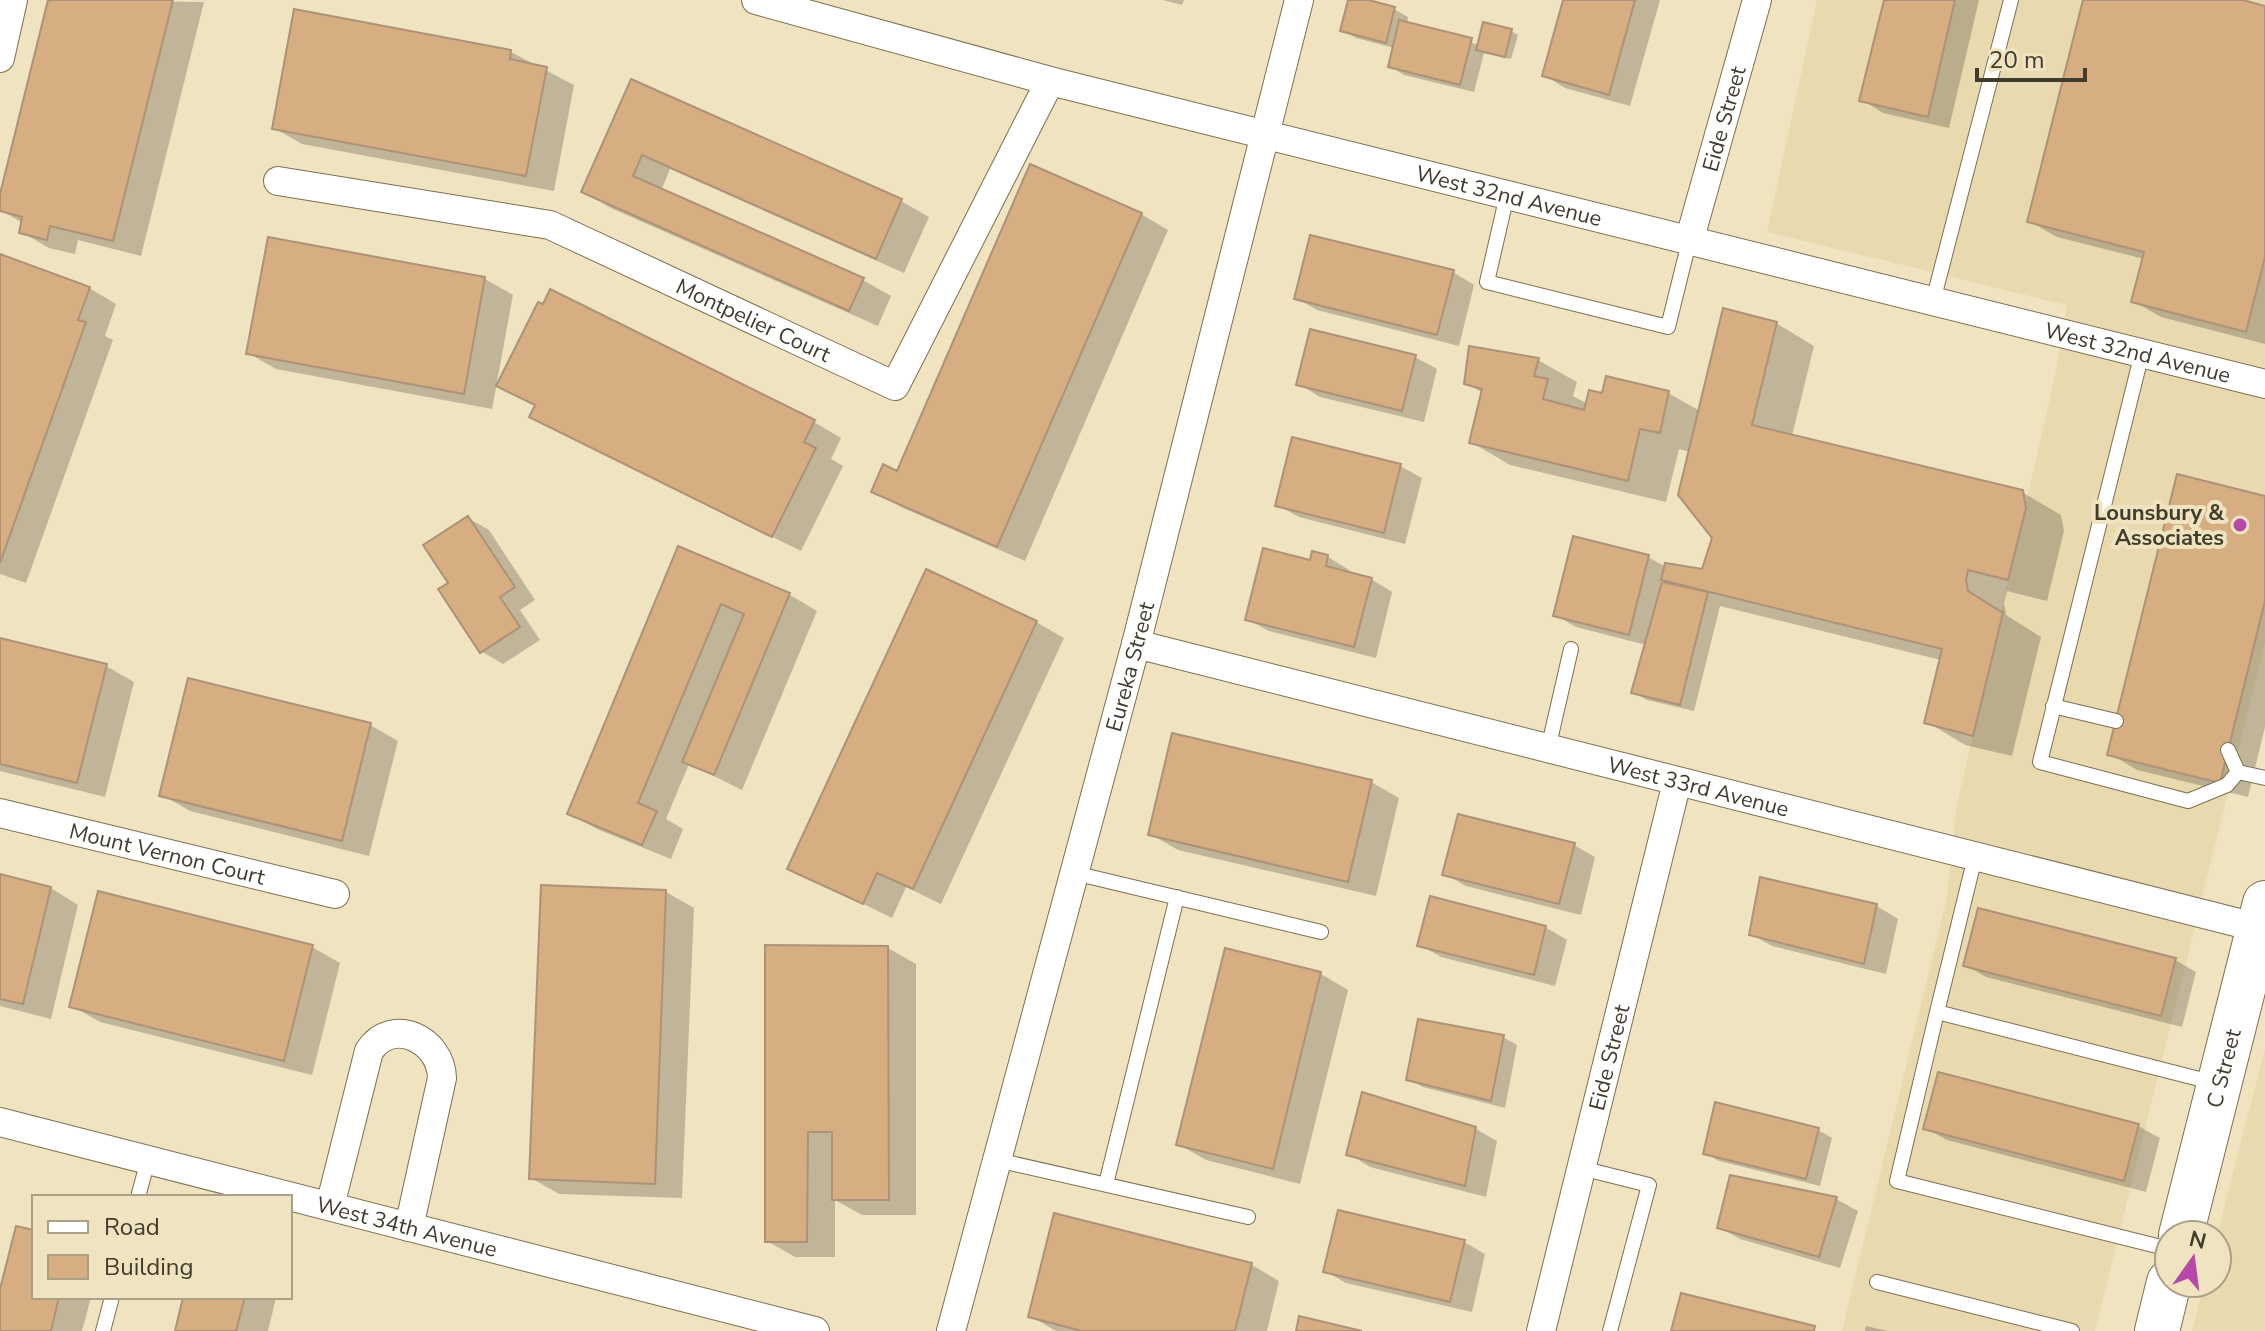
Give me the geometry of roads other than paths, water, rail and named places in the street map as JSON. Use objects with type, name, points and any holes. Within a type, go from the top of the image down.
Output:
[{"type":"main road","name":"C Street","points":[[2185,1219],[2263,920]]},
{"type":"main road","points":[[2157,1331],[2165,1299]]},
{"type":"street","points":[[0,58],[13,0]]},
{"type":"street","name":"West 32nd Avenue","points":[[756,0],[1050,81],[1690,238],[2265,384]]},
{"type":"street","name":"Eureka Street","points":[[951,1331],[1136,644],[1299,0]]},
{"type":"street","name":"Eide Street","points":[[1690,238],[1757,0]]},
{"type":"street","name":"Montpelier Court","points":[[278,181],[550,225],[895,386],[1050,81]]},
{"type":"street","name":"West 33rd Avenue","points":[[1136,644],[1975,857],[2263,920]]},
{"type":"street","name":"Eide Street","points":[[1541,1331],[1677,782]]},
{"type":"street","name":"Mount Vernon Court","points":[[0,813],[335,894]]},
{"type":"street","points":[[330,1206],[369,1051],[376,1041],[401,1031],[414,1034],[433,1052],[441,1065],[442,1078],[409,1227]]},
{"type":"street","name":"West 34th Avenue","points":[[0,1122],[286,1195]]},
{"type":"street","name":"West 34th Avenue","points":[[292,1196],[753,1324],[815,1331]]},
{"type":"lane","points":[[1933,301],[2011,0]]},
{"type":"lane","points":[[1507,195],[1487,282],[1668,327],[1690,238]]},
{"type":"lane","points":[[2142,353],[2040,762],[2188,801],[2227,785],[2238,772]]},
{"type":"lane","points":[[1548,749],[1571,649]]},
{"type":"lane","points":[[2053,706],[2116,721]]},
{"type":"lane","points":[[2228,750],[2238,772]]},
{"type":"lane","points":[[2238,772],[2265,778]]},
{"type":"lane","points":[[1975,857],[1897,1181],[2153,1245]]},
{"type":"lane","points":[[1074,873],[1321,932]]},
{"type":"lane","points":[[1106,1184],[1177,897]]},
{"type":"lane","points":[[1937,1012],[2219,1084]]},
{"type":"lane","points":[[139,1195],[148,1160]]},
{"type":"lane","points":[[997,1160],[1248,1217]]},
{"type":"lane","points":[[1581,1168],[1649,1185],[1610,1331]]},
{"type":"lane","points":[[1877,1282],[2072,1331]]},
{"type":"lane","points":[[103,1331],[111,1299]]},
{"type":"place","name":"Lounsbury & Associates","points":[[2240,525]]}]
